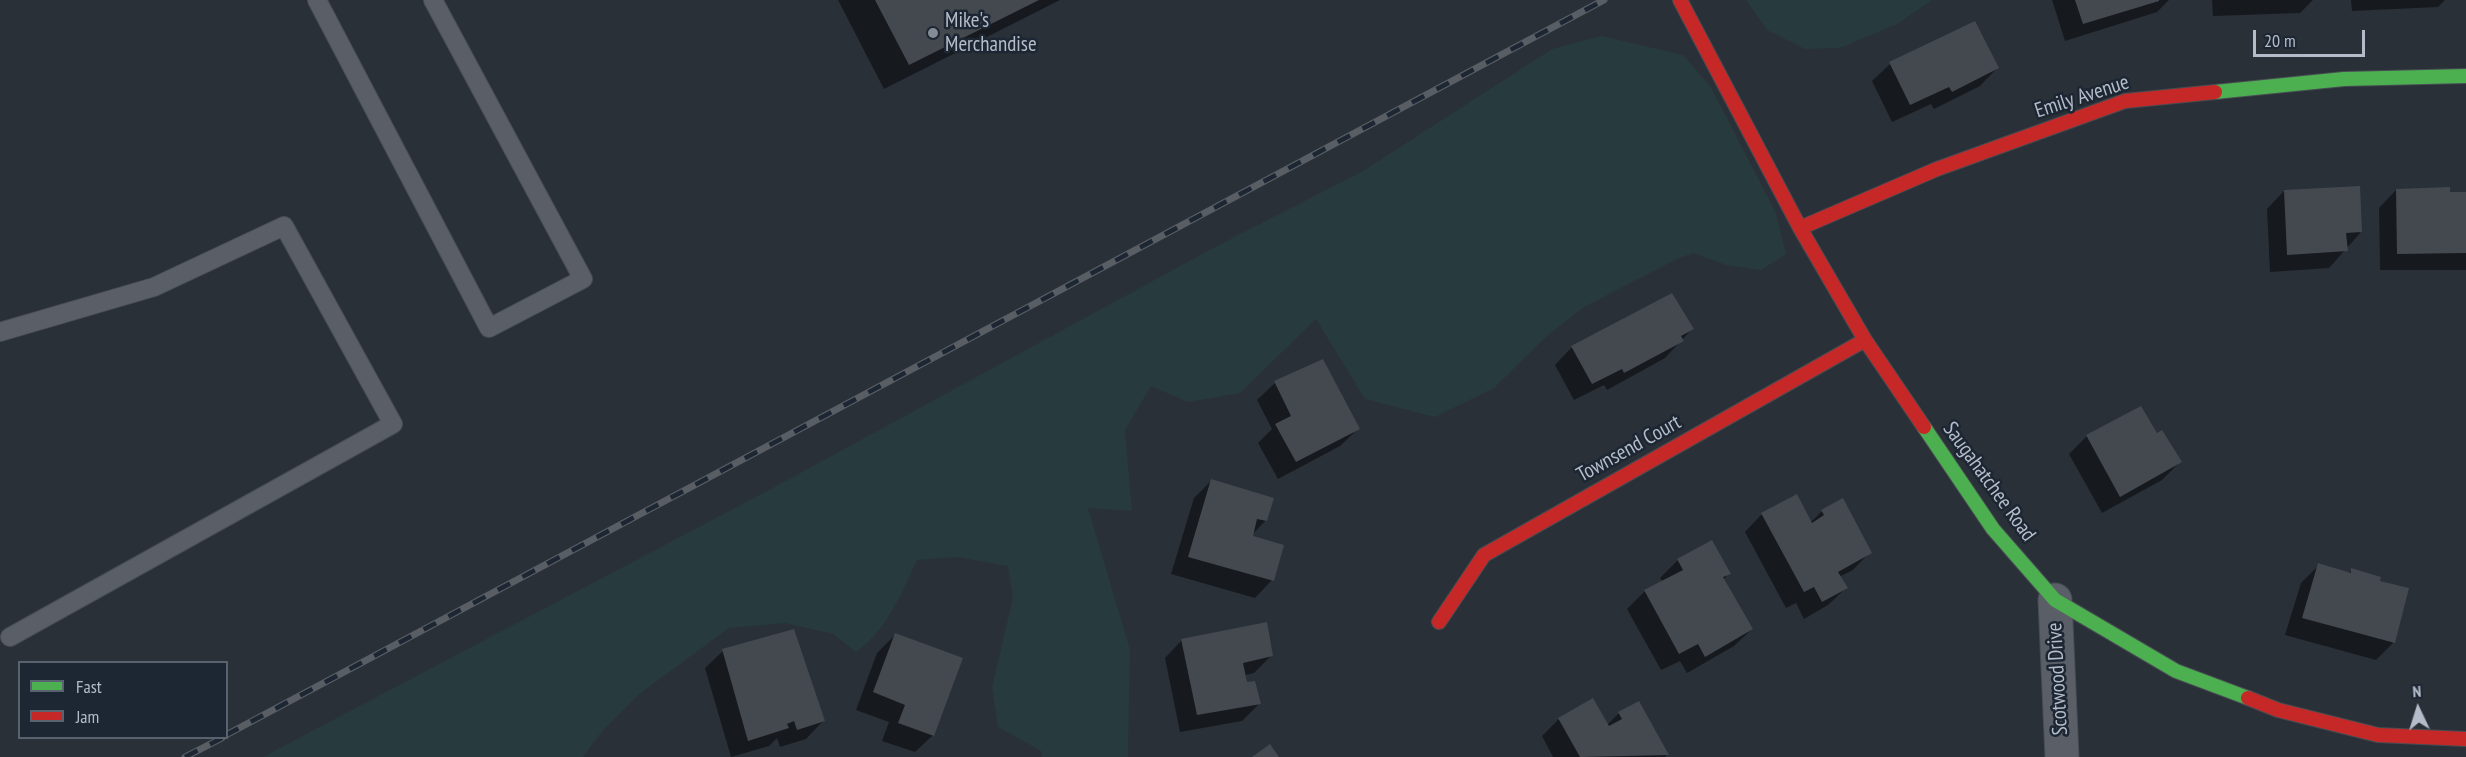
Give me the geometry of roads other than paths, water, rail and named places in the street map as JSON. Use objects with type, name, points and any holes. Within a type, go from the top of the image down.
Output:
[{"type":"street","name":"Saugahatchee Road","points":[[1680,0],[1800,228],[1865,340],[1993,529],[2055,600],[2176,671],[2278,710],[2378,735],[2437,739],[2466,738]]},
{"type":"street","name":"Emily Avenue","points":[[1800,228],[1938,169],[2125,101],[2344,79],[2466,76]]},
{"type":"street","name":"Townsend Court","points":[[1439,622],[1484,555],[1865,340]]},
{"type":"street","name":"Scotwood Drive","points":[[2055,600],[2062,757]]},
{"type":"lane","points":[[317,0],[489,328],[583,279],[433,0]]},
{"type":"lane","points":[[0,332],[154,287],[284,226],[393,424],[10,637]]},
{"type":"railway","points":[[228,734],[1604,0]]},
{"type":"railway","points":[[185,757],[220,739]]},
{"type":"place","name":"Mike's Merchandise","points":[[933,33]]}]
